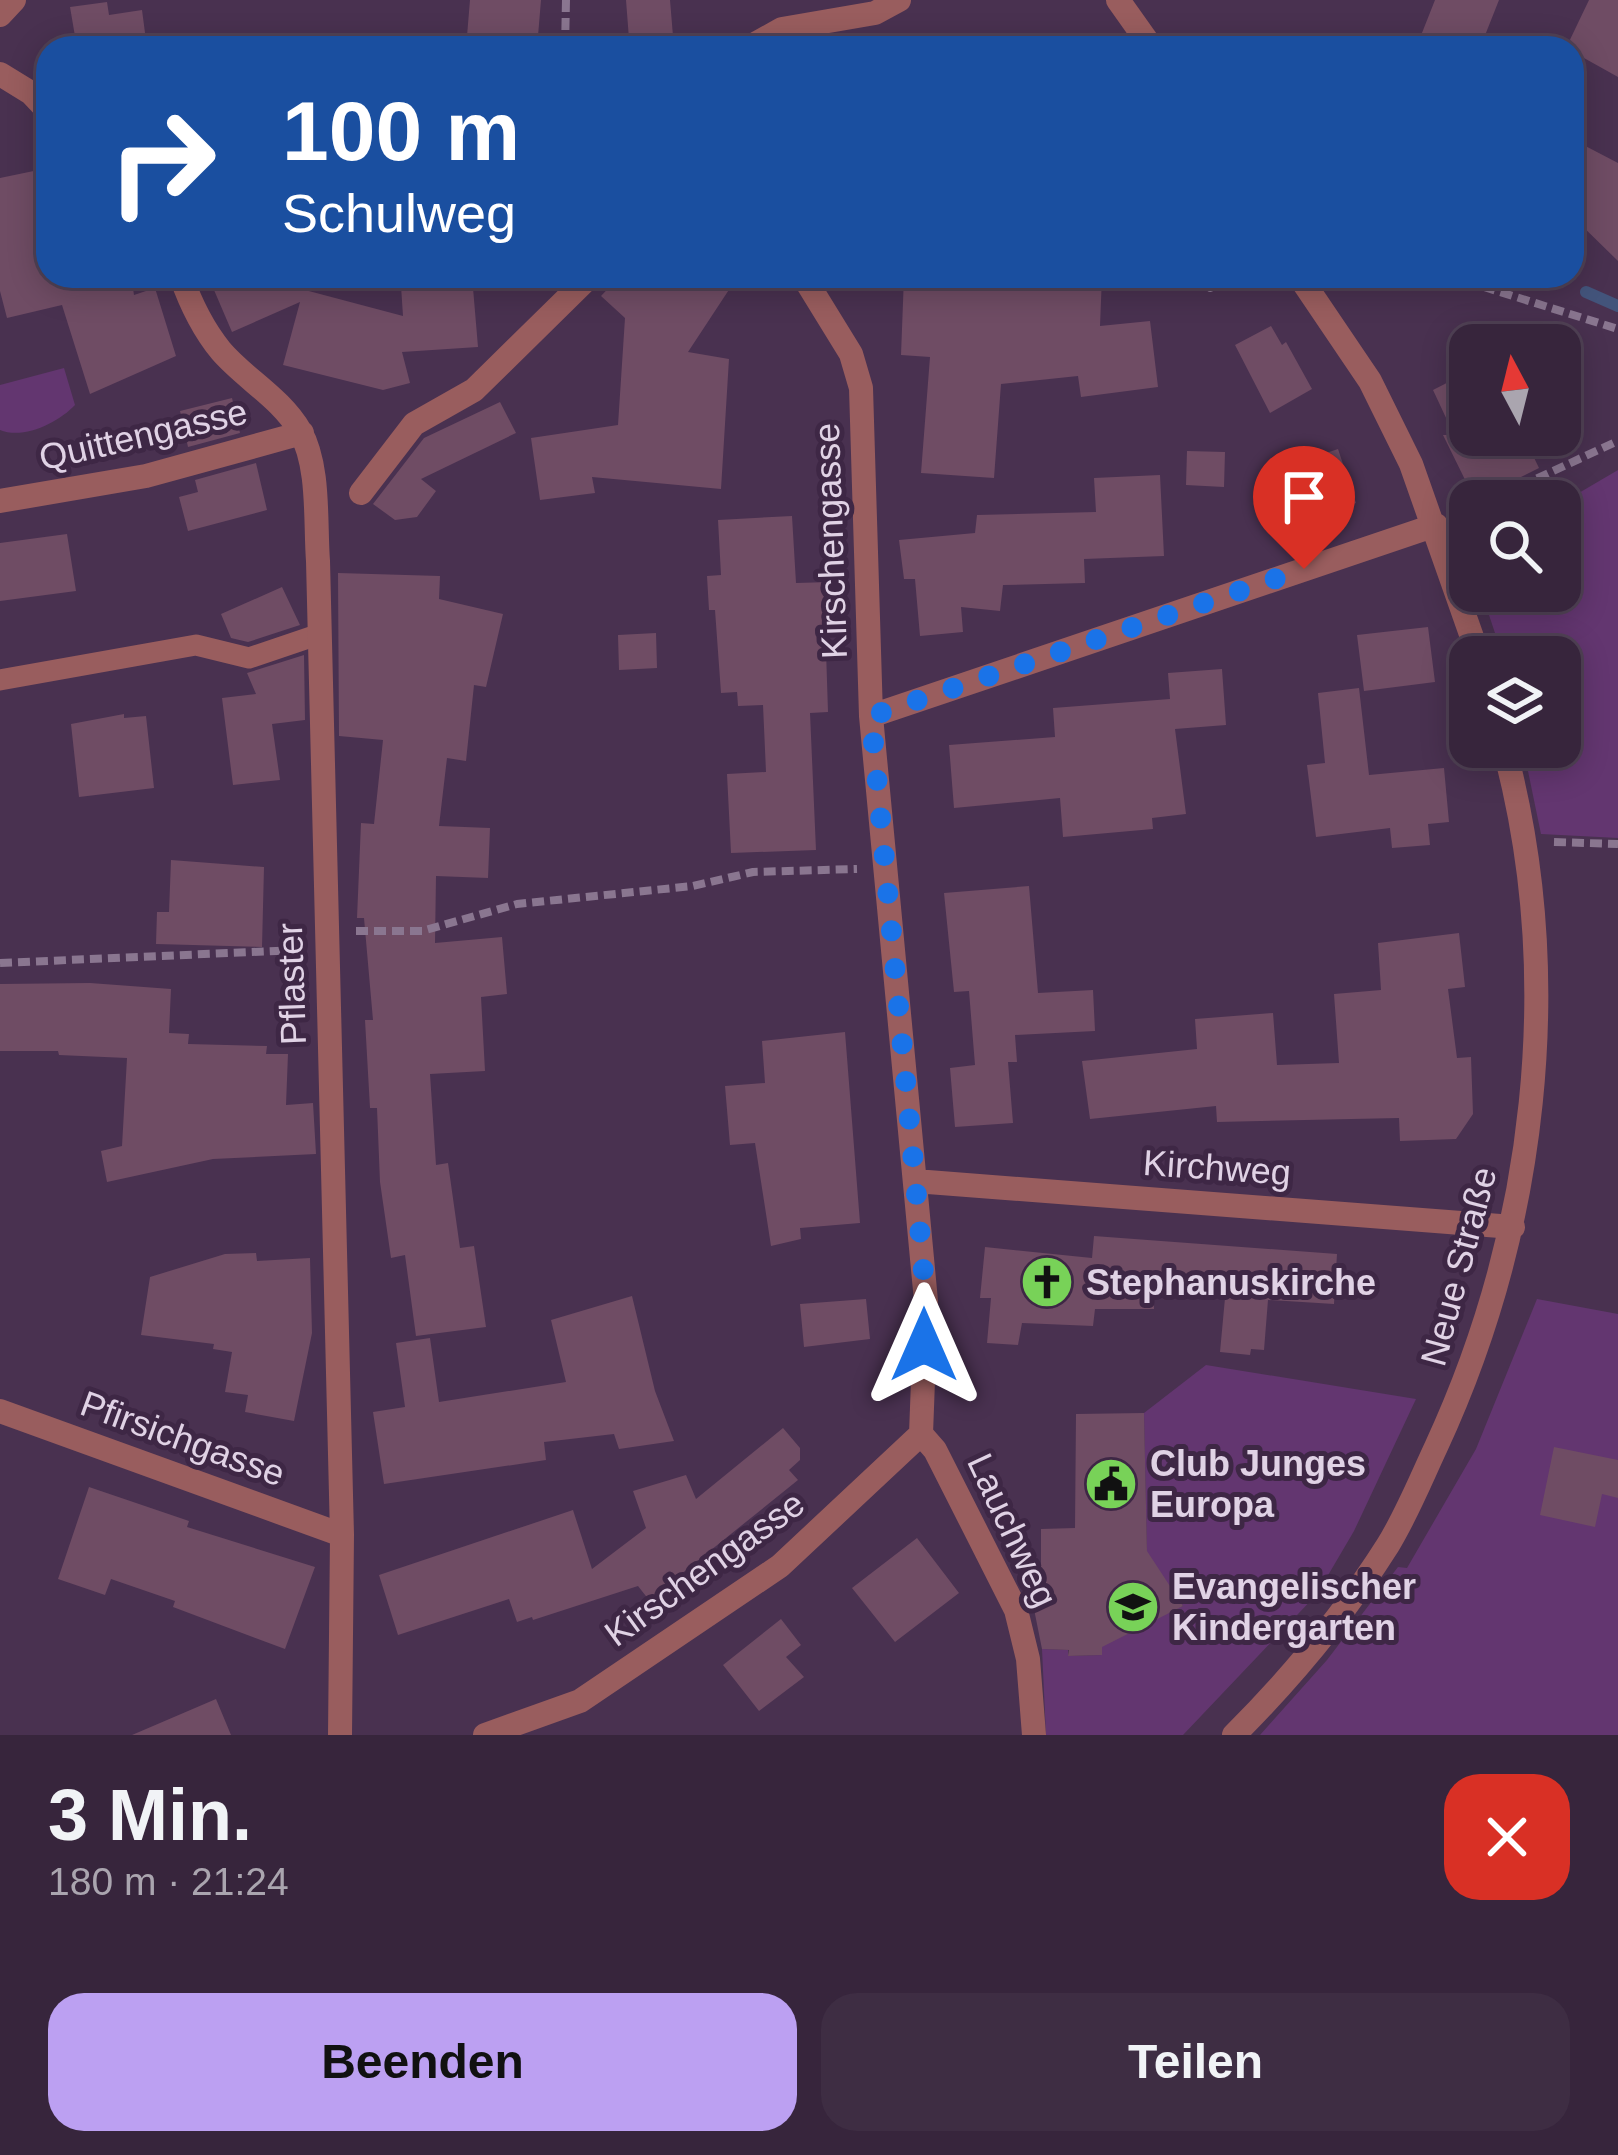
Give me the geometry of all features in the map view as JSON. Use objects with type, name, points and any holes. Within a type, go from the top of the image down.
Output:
[{"type":"street","points":[[0,15],[14,0]]},
{"type":"street","points":[[769,36],[782,29],[874,13],[899,0]]},
{"type":"street","points":[[1118,0],[1144,36]]},
{"type":"street","points":[[0,74],[36,98]]},
{"type":"street","points":[[186,288],[203,326],[222,353],[271,396],[302,433]]},
{"type":"street","points":[[362,493],[413,424],[474,390],[578,288]]},
{"type":"street","name":"Kirschengasse","points":[[485,1735],[580,1701],[780,1566],[921,1434],[926,1301],[871,716],[861,388],[851,354],[810,288]]},
{"type":"street","points":[[1307,288],[1370,381],[1412,464],[1472,636]]},
{"type":"street","name":"Quittengasse","points":[[0,501],[146,476],[302,433]]},
{"type":"street","name":"Pflaster","points":[[302,433],[312,474],[320,634],[342,1535],[340,1735]]},
{"type":"street","points":[[871,716],[1436,525]]},
{"type":"street","name":"Neue Straße","points":[[1234,1735],[1330,1628],[1390,1543],[1461,1393],[1513,1227],[1537,1036],[1534,936],[1524,840],[1509,768]]},
{"type":"street","name":"Kirchweg","points":[[915,1181],[1513,1227]]},
{"type":"street","name":"Pfirsichgasse","points":[[0,1411],[342,1535]]},
{"type":"street","name":"Lauchweg","points":[[921,1434],[935,1450],[1016,1610],[1028,1658],[1034,1735]]},
{"type":"lane","points":[[0,680],[196,645],[249,658],[320,634]]},
{"type":"path","points":[[566,0],[566,36]]},
{"type":"path","points":[[1487,288],[1618,329]]},
{"type":"path","points":[[1534,480],[1618,441]]},
{"type":"path","points":[[1524,840],[1618,844]]},
{"type":"path","points":[[325,931],[422,931],[517,904],[693,886],[753,872],[844,869]]},
{"type":"path","points":[[0,963],[301,950]]},
{"type":"shaded area","points":[[64,368],[75,405],[40,428],[20,433],[0,430],[0,385]]},
{"type":"shaded area","points":[[1618,470],[1618,838],[1541,834],[1527,768],[1581,768],[1581,636],[1496,636],[1488,612],[1581,612],[1581,492]]},
{"type":"shaded area","points":[[1537,1299],[1618,1314],[1618,1735],[1260,1735],[1327,1660],[1398,1567],[1407,1568],[1476,1449]]},
{"type":"shaded area","points":[[1206,1365],[1416,1399],[1354,1531],[1317,1594],[1183,1735],[1046,1735],[1042,1649],[1068,1650],[1068,1656],[1101,1655],[1102,1639],[1183,1606],[1147,1555],[1144,1413]]},
{"type":"building","points":[[470,0],[541,0],[538,36],[467,36]]},
{"type":"building","points":[[626,0],[670,0],[673,36],[629,36]]},
{"type":"building","points":[[1435,0],[1499,0],[1485,36],[1421,36]]},
{"type":"building","points":[[1589,0],[1618,0],[1618,77],[1584,58],[1584,36],[1572,36]]},
{"type":"building","points":[[107,2],[109,15],[142,10],[145,36],[75,36],[70,7]]},
{"type":"building","points":[[1584,145],[1618,163],[1618,261],[1584,228]]},
{"type":"building","points":[[36,170],[36,288],[133,288],[134,295],[155,288],[176,356],[90,394],[62,305],[7,318],[0,291],[0,178]]},
{"type":"building","points":[[213,288],[297,288],[403,316],[401,288],[473,288],[478,347],[402,352],[410,383],[383,390],[283,365],[300,302],[232,332]]},
{"type":"building","points":[[609,288],[730,288],[688,352],[729,359],[721,489],[592,477],[595,493],[540,500],[531,438],[618,425],[625,318],[601,296]]},
{"type":"building","points":[[904,288],[1102,288],[1100,326],[1150,321],[1158,387],[1081,397],[1078,376],[1001,384],[994,478],[921,473],[930,357],[901,355]]},
{"type":"building","points":[[1271,326],[1282,345],[1286,342],[1312,389],[1270,413],[1235,345]]},
{"type":"building","points":[[1449,382],[1449,424],[1433,390]]},
{"type":"building","points":[[232,398],[240,433],[188,447],[180,411]]},
{"type":"building","points":[[500,402],[516,433],[421,479],[436,491],[417,517],[395,520],[373,504],[424,438]]},
{"type":"building","points":[[1338,449],[1356,503],[1298,523],[1279,469]]},
{"type":"building","points":[[1187,451],[1225,452],[1224,487],[1186,485]]},
{"type":"building","points":[[1453,456],[1533,456],[1539,468],[1515,480],[1465,480]]},
{"type":"building","points":[[256,463],[267,510],[188,531],[179,497],[198,492],[195,480]]},
{"type":"building","points":[[1160,475],[1164,556],[1084,559],[1085,583],[1003,585],[1000,611],[961,607],[963,632],[920,636],[915,579],[904,579],[899,540],[975,533],[977,515],[1096,512],[1094,478]]},
{"type":"building","points":[[792,516],[796,583],[831,582],[833,619],[825,619],[828,712],[810,713],[816,850],[731,853],[727,774],[766,772],[763,705],[738,706],[737,692],[721,693],[715,610],[709,610],[707,576],[721,575],[718,520]]},
{"type":"building","points":[[67,534],[76,591],[0,601],[0,543]]},
{"type":"building","points":[[338,573],[440,576],[439,599],[503,614],[486,687],[474,685],[466,761],[447,758],[439,826],[490,828],[488,878],[436,876],[435,943],[502,937],[507,994],[481,997],[485,1071],[430,1074],[436,1165],[448,1163],[460,1248],[474,1246],[486,1327],[416,1336],[405,1255],[391,1258],[380,1182],[377,1108],[370,1108],[365,1020],[373,1020],[364,918],[357,918],[361,823],[374,824],[383,740],[339,736]]},
{"type":"building","points":[[282,587],[300,625],[248,642],[231,638],[221,614]]},
{"type":"building","points":[[1428,627],[1435,682],[1364,691],[1357,635]]},
{"type":"building","points":[[656,633],[657,668],[619,670],[618,635]]},
{"type":"building","points":[[304,655],[305,720],[272,724],[280,780],[233,785],[222,698],[256,694],[247,673]]},
{"type":"building","points":[[1222,669],[1226,725],[1175,729],[1186,814],[1152,818],[1153,829],[1063,837],[1060,798],[954,808],[949,745],[1055,737],[1053,708],[1170,699],[1168,673]]},
{"type":"building","points":[[1359,688],[1369,775],[1444,768],[1449,822],[1428,824],[1430,845],[1392,848],[1390,828],[1316,837],[1307,765],[1325,763],[1318,693]]},
{"type":"building","points":[[124,714],[124,718],[146,716],[154,788],[79,797],[71,724]]},
{"type":"building","points":[[171,860],[264,867],[262,947],[156,944],[157,912],[169,912]]},
{"type":"building","points":[[1029,886],[1038,993],[1093,990],[1095,1031],[1015,1035],[1017,1062],[1008,1062],[1013,1123],[955,1127],[950,1068],[975,1065],[969,991],[954,992],[944,893]]},
{"type":"building","points":[[1459,933],[1465,987],[1448,989],[1457,1058],[1471,1057],[1473,1114],[1456,1139],[1400,1141],[1399,1118],[1217,1122],[1216,1106],[1090,1119],[1082,1061],[1197,1049],[1195,1019],[1273,1013],[1277,1065],[1339,1063],[1334,994],[1381,990],[1378,943]]},
{"type":"building","points":[[90,983],[171,989],[169,1033],[189,1034],[188,1044],[267,1046],[266,1054],[288,1054],[286,1105],[313,1103],[316,1154],[213,1159],[107,1182],[101,1151],[122,1146],[127,1058],[0,1051],[0,984]]},
{"type":"building","points":[[845,1032],[860,1223],[800,1228],[801,1239],[771,1246],[755,1143],[730,1145],[725,1086],[765,1083],[762,1041]]},
{"type":"building","points":[[1094,1236],[1337,1254],[1334,1304],[1268,1300],[1264,1350],[1251,1349],[1250,1355],[1220,1352],[1225,1298],[1218,1297],[1219,1279],[1153,1275],[1154,1309],[1095,1309],[1093,1326],[1022,1323],[1018,1345],[987,1343],[991,1298],[980,1298],[985,1247],[1092,1258]]},
{"type":"building","points":[[256,1253],[257,1261],[310,1258],[312,1333],[294,1421],[245,1412],[248,1395],[225,1392],[232,1352],[213,1349],[214,1344],[141,1335],[150,1277],[225,1254]]},
{"type":"building","points":[[632,1296],[655,1391],[674,1441],[619,1449],[614,1434],[544,1442],[546,1460],[384,1484],[373,1412],[405,1407],[396,1343],[430,1338],[439,1402],[566,1382],[551,1320]]},
{"type":"building","points":[[866,1299],[870,1339],[804,1347],[800,1304]]},
{"type":"building","points":[[1144,1413],[1147,1551],[1183,1606],[1102,1647],[1102,1655],[1068,1656],[1069,1650],[1042,1649],[1031,1594],[1041,1594],[1041,1529],[1075,1528],[1076,1414]]},
{"type":"building","points":[[783,1428],[800,1448],[800,1460],[789,1470],[798,1480],[649,1600],[638,1586],[517,1622],[509,1599],[398,1635],[379,1575],[573,1510],[592,1569],[646,1528],[633,1491],[686,1475],[696,1499]]},
{"type":"building","points":[[1554,1447],[1618,1460],[1618,1498],[1602,1494],[1595,1527],[1540,1515]]},
{"type":"building","points":[[89,1487],[189,1521],[187,1527],[315,1567],[285,1649],[111,1579],[105,1595],[58,1579]]},
{"type":"building","points":[[917,1538],[959,1593],[895,1642],[852,1588]]},
{"type":"building","points":[[781,1619],[801,1645],[786,1657],[804,1677],[759,1711],[723,1665]]},
{"type":"building","points":[[216,1699],[231,1735],[132,1735]]},
{"type":"waterway","points":[[1586,292],[1618,306]]},
{"type":"place","name":"Stephanuskirche","points":[[1047,1282]]},
{"type":"place","name":"Club Junges Europa","points":[[1111,1484]]},
{"type":"place","name":"Evangelischer Kindergarten","points":[[1133,1607]]},
{"type":"route","points":[[924,1345],[926,1301],[871,716],[1304,569]]}]
